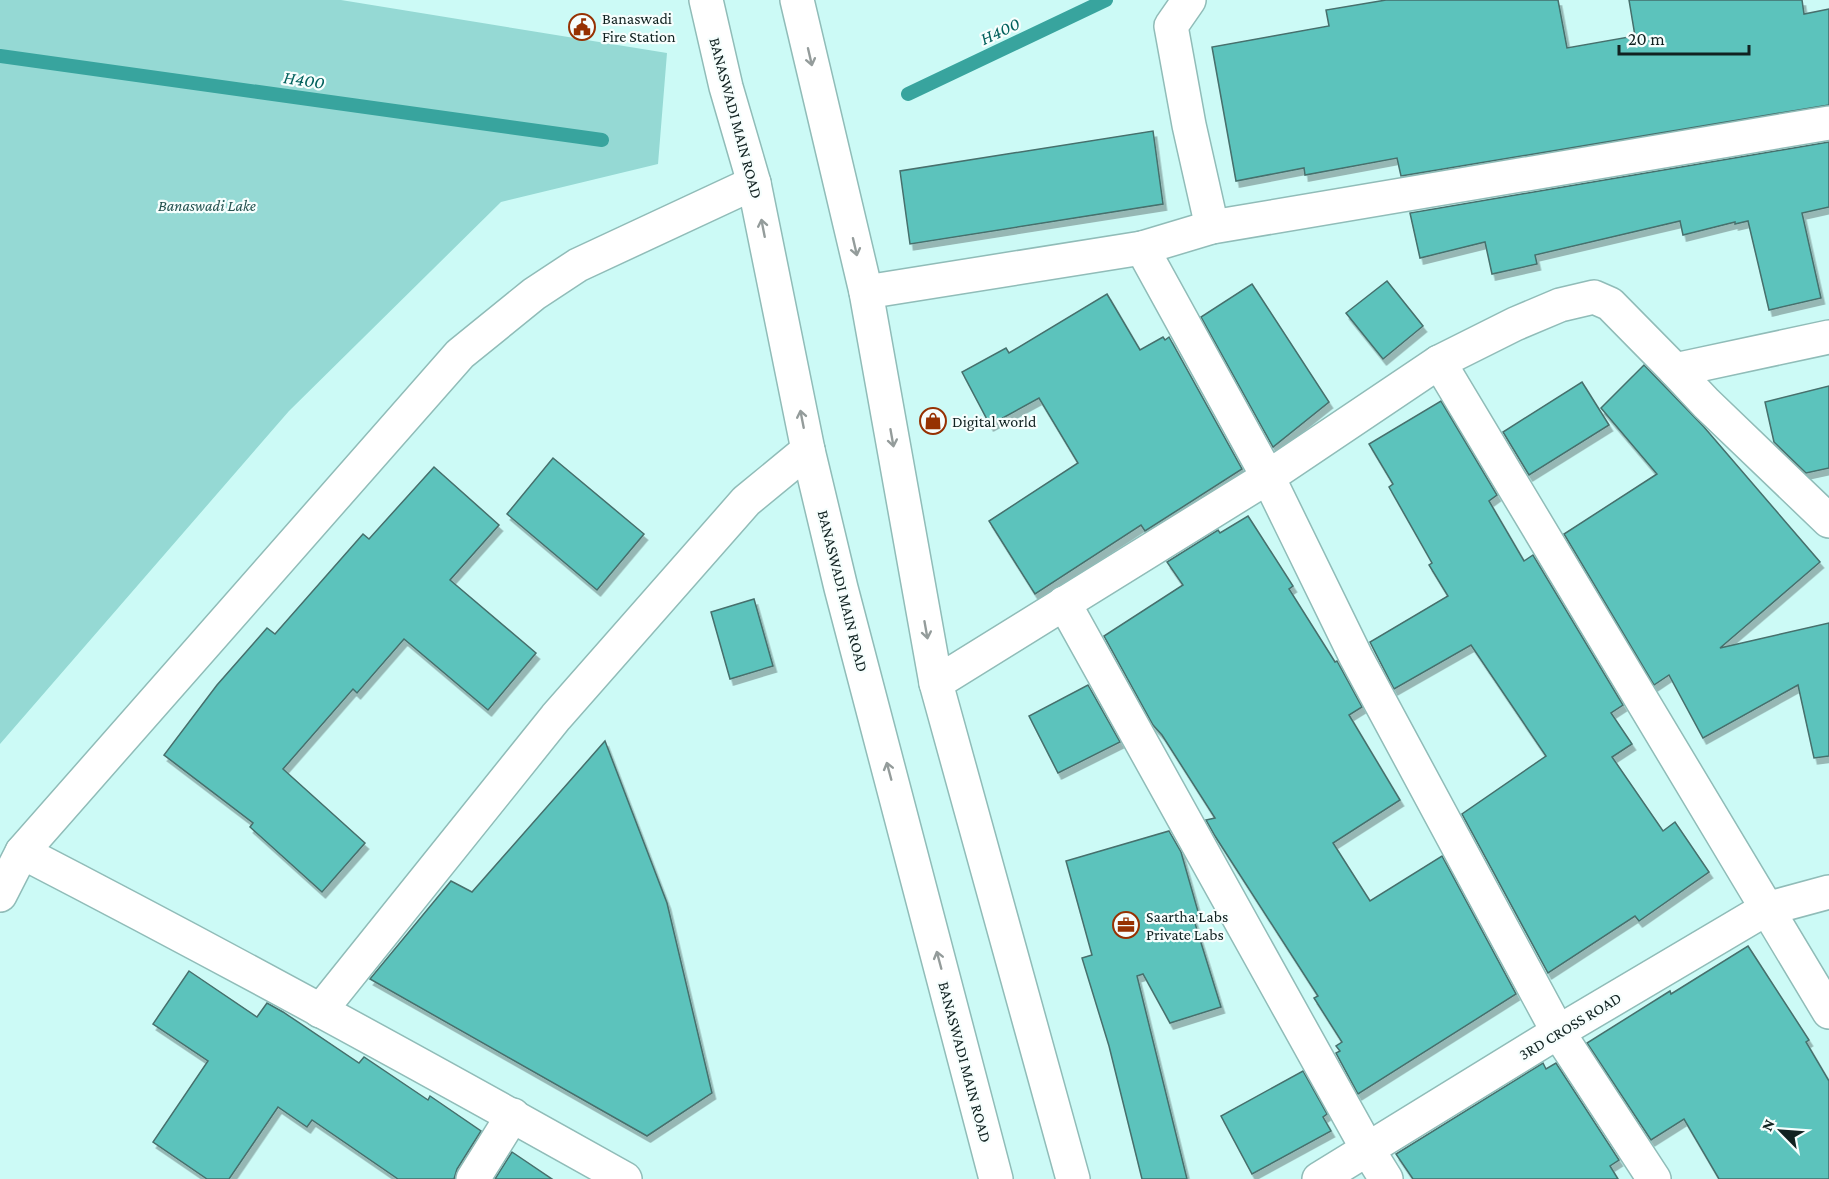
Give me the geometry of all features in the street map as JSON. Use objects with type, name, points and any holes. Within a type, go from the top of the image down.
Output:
[{"type":"street","name":"BANASWADI MAIN ROAD","points":[[706,0],[726,87],[754,183],[808,450],[844,600],[996,1179]]},
{"type":"street","points":[[797,0],[866,292],[936,683],[1073,1179]]},
{"type":"street","points":[[1189,0],[1171,26],[1189,125],[1212,227]]},
{"type":"street","points":[[866,292],[1142,248],[1212,227],[1829,123]]},
{"type":"street","points":[[0,895],[22,852],[460,354],[534,294],[578,265],[754,183]]},
{"type":"street","points":[[1142,248],[1268,477],[1356,657],[1558,1032],[1654,1179]]},
{"type":"street","points":[[936,683],[1268,477],[1439,362],[1515,324],[1560,305],[1594,297],[1610,304],[1706,403],[1829,521]]},
{"type":"street","points":[[1675,370],[1829,337]]},
{"type":"street","points":[[1439,362],[1829,1012]]},
{"type":"street","points":[[320,1011],[563,709],[746,501],[808,450]]},
{"type":"street","points":[[1064,603],[1386,1179]]},
{"type":"street","points":[[22,852],[153,920],[513,1115],[626,1179]]},
{"type":"street","name":"3RD CROSS ROAD","points":[[1319,1179],[1558,1032],[1766,909],[1829,892]]},
{"type":"street","points":[[473,1179],[513,1115]]},
{"type":"green space","name":"Banaswadi Lake","points":[[0,0],[341,0],[667,53],[658,164],[501,202],[289,411],[0,744]]},
{"type":"building","points":[[1386,0],[1558,0],[1567,48],[1635,36],[1629,0],[1802,0],[1804,14],[1829,9],[1829,105],[1401,176],[1397,158],[1305,175],[1304,168],[1236,181],[1212,47],[1329,26],[1326,10]]},
{"type":"building","points":[[1153,131],[1163,204],[910,244],[900,171]]},
{"type":"building","points":[[1829,142],[1829,207],[1802,213],[1821,298],[1769,310],[1748,221],[1683,235],[1680,221],[1535,255],[1537,264],[1492,274],[1485,242],[1420,258],[1410,213]]},
{"type":"building","points":[[1387,281],[1423,326],[1383,359],[1346,313]]},
{"type":"building","points":[[1252,284],[1329,402],[1273,447],[1201,317]]},
{"type":"building","points":[[1107,294],[1140,350],[1163,337],[1165,340],[1169,337],[1242,469],[1145,531],[1141,525],[1035,594],[989,521],[1078,463],[1039,398],[990,425],[962,372],[1006,348],[1009,353]]},
{"type":"building","points":[[1644,365],[1704,427],[1820,562],[1720,648],[1829,623],[1829,756],[1814,758],[1798,685],[1703,738],[1669,675],[1654,685],[1564,534],[1657,474],[1601,408]]},
{"type":"building","points":[[1582,382],[1609,425],[1529,475],[1503,432]]},
{"type":"building","points":[[1829,386],[1829,468],[1806,473],[1774,442],[1765,402]]},
{"type":"building","points":[[1441,401],[1497,495],[1489,501],[1524,561],[1533,555],[1623,705],[1611,713],[1632,744],[1612,757],[1663,831],[1675,822],[1709,872],[1639,921],[1635,916],[1548,973],[1462,814],[1546,756],[1471,645],[1394,689],[1370,642],[1448,596],[1429,565],[1432,563],[1389,487],[1393,484],[1369,444]]},
{"type":"building","points":[[553,458],[644,534],[597,590],[507,514]]},
{"type":"building","points":[[434,467],[499,525],[450,580],[536,653],[488,710],[404,639],[357,693],[353,689],[283,769],[365,843],[322,892],[250,827],[253,823],[164,755],[217,685],[267,628],[275,634],[363,534],[369,539]]},
{"type":"building","points":[[1248,516],[1293,586],[1289,589],[1335,662],[1337,661],[1362,707],[1349,715],[1400,800],[1333,843],[1370,901],[1442,856],[1516,994],[1358,1094],[1336,1053],[1340,1051],[1336,1046],[1342,1042],[1314,998],[1318,996],[1215,836],[1206,820],[1215,818],[1162,735],[1153,725],[1104,636],[1183,585],[1167,562],[1218,530],[1220,533]]},
{"type":"building","points":[[754,599],[773,666],[730,679],[711,612]]},
{"type":"building","points":[[1088,685],[1120,742],[1058,773],[1029,716]]},
{"type":"building","points":[[605,741],[667,903],[712,1093],[647,1136],[370,979],[451,881],[472,892]]},
{"type":"building","points":[[1169,831],[1181,852],[1199,915],[1193,917],[1221,1007],[1170,1023],[1143,974],[1137,976],[1187,1179],[1142,1179],[1109,1046],[1082,958],[1092,955],[1066,861]]},
{"type":"building","points":[[1748,946],[1809,1040],[1806,1042],[1829,1081],[1829,1179],[1719,1179],[1684,1119],[1651,1140],[1587,1043]]},
{"type":"building","points":[[189,971],[257,1017],[267,1003],[359,1063],[364,1057],[428,1100],[430,1096],[481,1131],[457,1169],[454,1179],[398,1179],[312,1120],[307,1127],[278,1107],[229,1179],[207,1179],[153,1142],[208,1061],[153,1024]]},
{"type":"building","points":[[1543,1063],[1546,1069],[1556,1063],[1619,1160],[1610,1166],[1618,1179],[1413,1179],[1396,1154]]},
{"type":"building","points":[[1303,1071],[1327,1114],[1323,1117],[1331,1131],[1252,1174],[1221,1116]]},
{"type":"building","points":[[512,1152],[552,1179],[495,1179]]},
{"type":"waterway","name":"H400","points":[[908,94],[1106,0]]},
{"type":"waterway","name":"H400","points":[[0,56],[602,140]]},
{"type":"place","name":"Banaswadi Fire Station","points":[[582,27]]},
{"type":"place","name":"Digital world","points":[[933,421]]},
{"type":"place","name":"Saartha Labs Private Labs","points":[[1126,925]]}]
